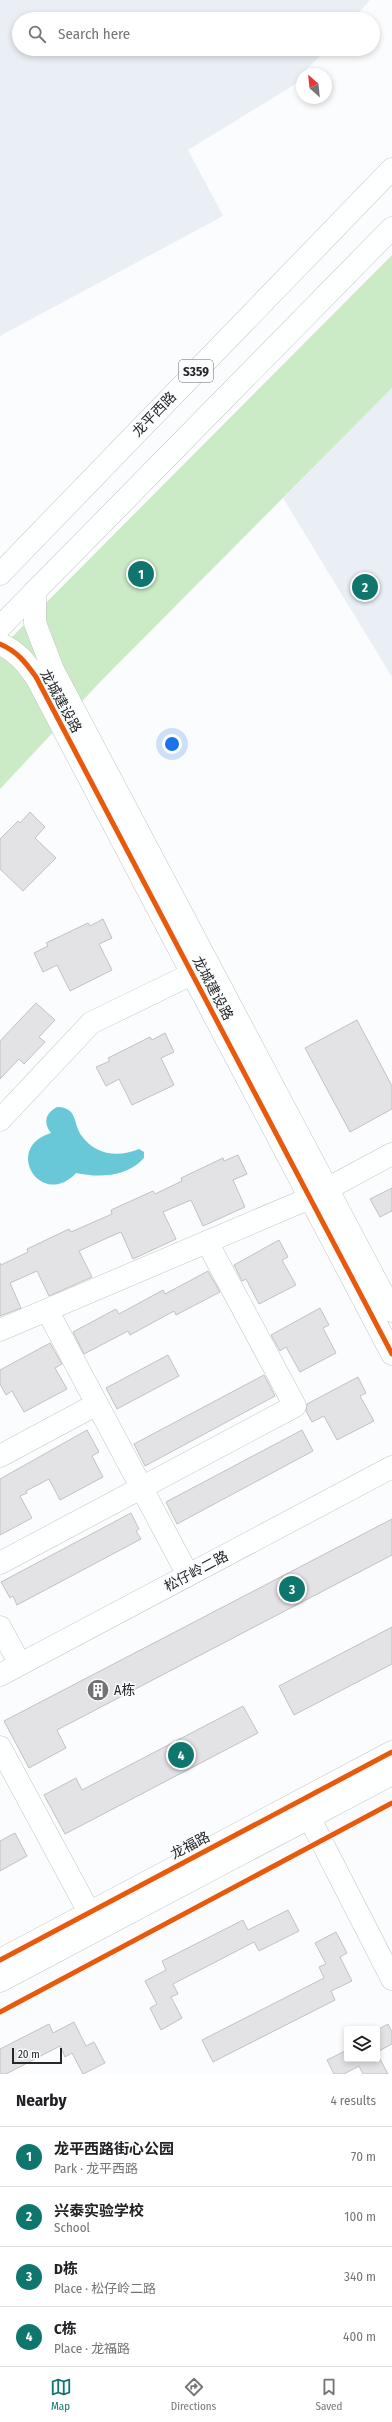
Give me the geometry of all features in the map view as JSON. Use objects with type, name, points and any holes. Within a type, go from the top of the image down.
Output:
[{"type":"street","name":"龙平西路","points":[[0,574],[392,169]]},
{"type":"street","name":"S359","points":[[0,627],[392,228]]},
{"type":"street","name":"龙城建设路","points":[[35,591],[35,623],[43,648],[201,970]]},
{"type":"street","name":"龙城建设路","points":[[0,644],[11,649],[20,657],[36,678],[201,970],[319,1193],[392,1354]]},
{"type":"street","points":[[0,1120],[91,1023],[201,970]]},
{"type":"street","points":[[0,1330],[319,1193],[392,1154]]},
{"type":"street","name":"龙城建设路","points":[[319,1193],[392,1311]]},
{"type":"street","points":[[0,1563],[295,1406],[207,1242]]},
{"type":"street","points":[[47,1310],[188,1575]]},
{"type":"street","points":[[0,1456],[97,1404]]},
{"type":"street","name":"松仔岭二路","points":[[0,1675],[392,1467]]},
{"type":"street","points":[[0,1627],[20,1664]]},
{"type":"street","points":[[0,1746],[94,1921]]},
{"type":"street","name":"龙福路","points":[[0,1981],[94,1921],[392,1752]]},
{"type":"street","name":"龙福路","points":[[0,1960],[94,1921],[310,1817],[392,1774]]},
{"type":"street","points":[[310,1817],[392,1979]]},
{"type":"shaded area","points":[[0,0],[370,0],[359,12],[12,12],[12,56],[320,56],[308,68],[296,68],[296,82],[294,85],[188,150],[223,216],[0,336]]},
{"type":"shaded area","points":[[392,388],[392,677],[283,498]]},
{"type":"green space","points":[[392,255],[392,388],[101,681],[0,789],[0,649]]},
{"type":"water","points":[[57,1107],[64,1108],[71,1112],[81,1135],[93,1147],[100,1151],[115,1154],[131,1152],[139,1149],[144,1152],[144,1158],[129,1169],[112,1174],[85,1175],[76,1173],[63,1183],[51,1184],[40,1181],[32,1172],[28,1162],[29,1151],[37,1141],[51,1133],[47,1126],[46,1118],[53,1109]]},
{"type":"building","points":[[30,812],[45,827],[35,838],[56,858],[23,891],[0,869],[0,839],[18,821],[20,823]]},
{"type":"building","points":[[103,919],[112,938],[99,944],[112,970],[70,991],[57,965],[43,972],[34,953],[48,946],[46,943],[88,923],[90,926]]},
{"type":"building","points":[[36,1003],[55,1020],[39,1037],[45,1042],[24,1064],[19,1059],[0,1079],[0,1041]]},
{"type":"building","points":[[357,1020],[392,1086],[392,1109],[350,1132],[305,1048]]},
{"type":"building","points":[[165,1033],[174,1052],[161,1058],[174,1085],[132,1105],[119,1079],[106,1086],[96,1067],[110,1061],[108,1058],[150,1037],[152,1040]]},
{"type":"building","points":[[238,1155],[247,1174],[233,1180],[245,1207],[203,1226],[191,1200],[163,1212],[176,1239],[133,1259],[121,1232],[107,1238],[79,1251],[92,1277],[49,1296],[37,1271],[10,1283],[21,1308],[0,1316],[0,1263],[1,1265],[28,1252],[27,1249],[69,1229],[71,1232],[112,1214],[111,1210],[153,1191],[155,1194],[182,1181],[181,1178],[223,1158],[224,1161]]},
{"type":"building","points":[[392,1188],[392,1211],[380,1217],[370,1199]]},
{"type":"building","points":[[279,1240],[288,1257],[282,1260],[296,1285],[259,1304],[246,1279],[242,1281],[234,1265]]},
{"type":"building","points":[[208,1271],[220,1292],[176,1315],[174,1311],[130,1335],[128,1331],[84,1354],[73,1332],[116,1309],[119,1314],[163,1290],[165,1294]]},
{"type":"building","points":[[320,1308],[329,1325],[323,1328],[336,1353],[300,1372],[286,1347],[280,1351],[271,1335]]},
{"type":"building","points":[[50,1343],[62,1364],[55,1368],[67,1389],[24,1412],[12,1391],[6,1395],[0,1384],[0,1370]]},
{"type":"building","points":[[168,1355],[179,1376],[117,1409],[106,1388]]},
{"type":"building","points":[[264,1375],[275,1396],[145,1466],[134,1444]]},
{"type":"building","points":[[358,1377],[366,1393],[360,1396],[374,1421],[337,1440],[324,1416],[312,1422],[306,1411],[307,1404]]},
{"type":"building","points":[[87,1430],[99,1452],[92,1456],[103,1477],[60,1500],[49,1479],[26,1491],[27,1493],[20,1496],[32,1518],[0,1535],[0,1479]]},
{"type":"building","points":[[302,1430],[313,1451],[177,1524],[166,1502]]},
{"type":"building","points":[[131,1513],[139,1529],[136,1531],[141,1539],[17,1605],[13,1596],[10,1598],[1,1582]]},
{"type":"building","points":[[392,1519],[392,1555],[57,1730],[66,1748],[29,1768],[4,1721]]},
{"type":"building","points":[[392,1627],[392,1664],[294,1715],[279,1686]]},
{"type":"building","points":[[243,1706],[258,1733],[65,1834],[44,1795],[76,1778],[82,1790]]},
{"type":"building","points":[[15,1833],[27,1856],[0,1871],[0,1841]]},
{"type":"building","points":[[288,1910],[299,1931],[259,1951],[254,1942],[173,1984],[178,1994],[171,1997],[182,2018],[161,2030],[150,2008],[157,2004],[145,1981],[166,1970],[162,1961],[243,1920],[248,1930]]},
{"type":"building","points":[[336,1932],[347,1953],[340,1957],[352,1981],[331,1991],[335,2000],[213,2062],[202,2040],[324,1978],[319,1967],[326,1964],[315,1943]]},
{"type":"building","points":[[74,2022],[86,2046],[94,2042],[105,2063],[83,2074],[72,2053],[65,2057],[60,2046],[6,2074],[0,2074],[0,2049],[49,2024],[53,2033]]},
{"type":"building","points":[[388,2024],[392,2032],[392,2044],[380,2050],[380,2028]]},
{"type":"building","points":[[344,2052],[344,2062],[380,2062],[380,2059],[388,2074],[363,2074],[359,2066],[344,2074],[334,2074],[327,2060]]},
{"type":"cycle path","points":[[0,644],[11,650],[25,662],[36,677],[392,1354]]},
{"type":"cycle path","points":[[0,1960],[392,1752]]},
{"type":"cycle path","points":[[0,2012],[392,1803]]},
{"type":"place","name":"龙平西路街心公园","points":[[141,574]]},
{"type":"place","name":"兴泰实验学校","points":[[365,587]]},
{"type":"place","name":"D栋","points":[[292,1589]]},
{"type":"place","name":"A栋","points":[[98,1690]]},
{"type":"place","name":"C栋","points":[[181,1755]]}]
